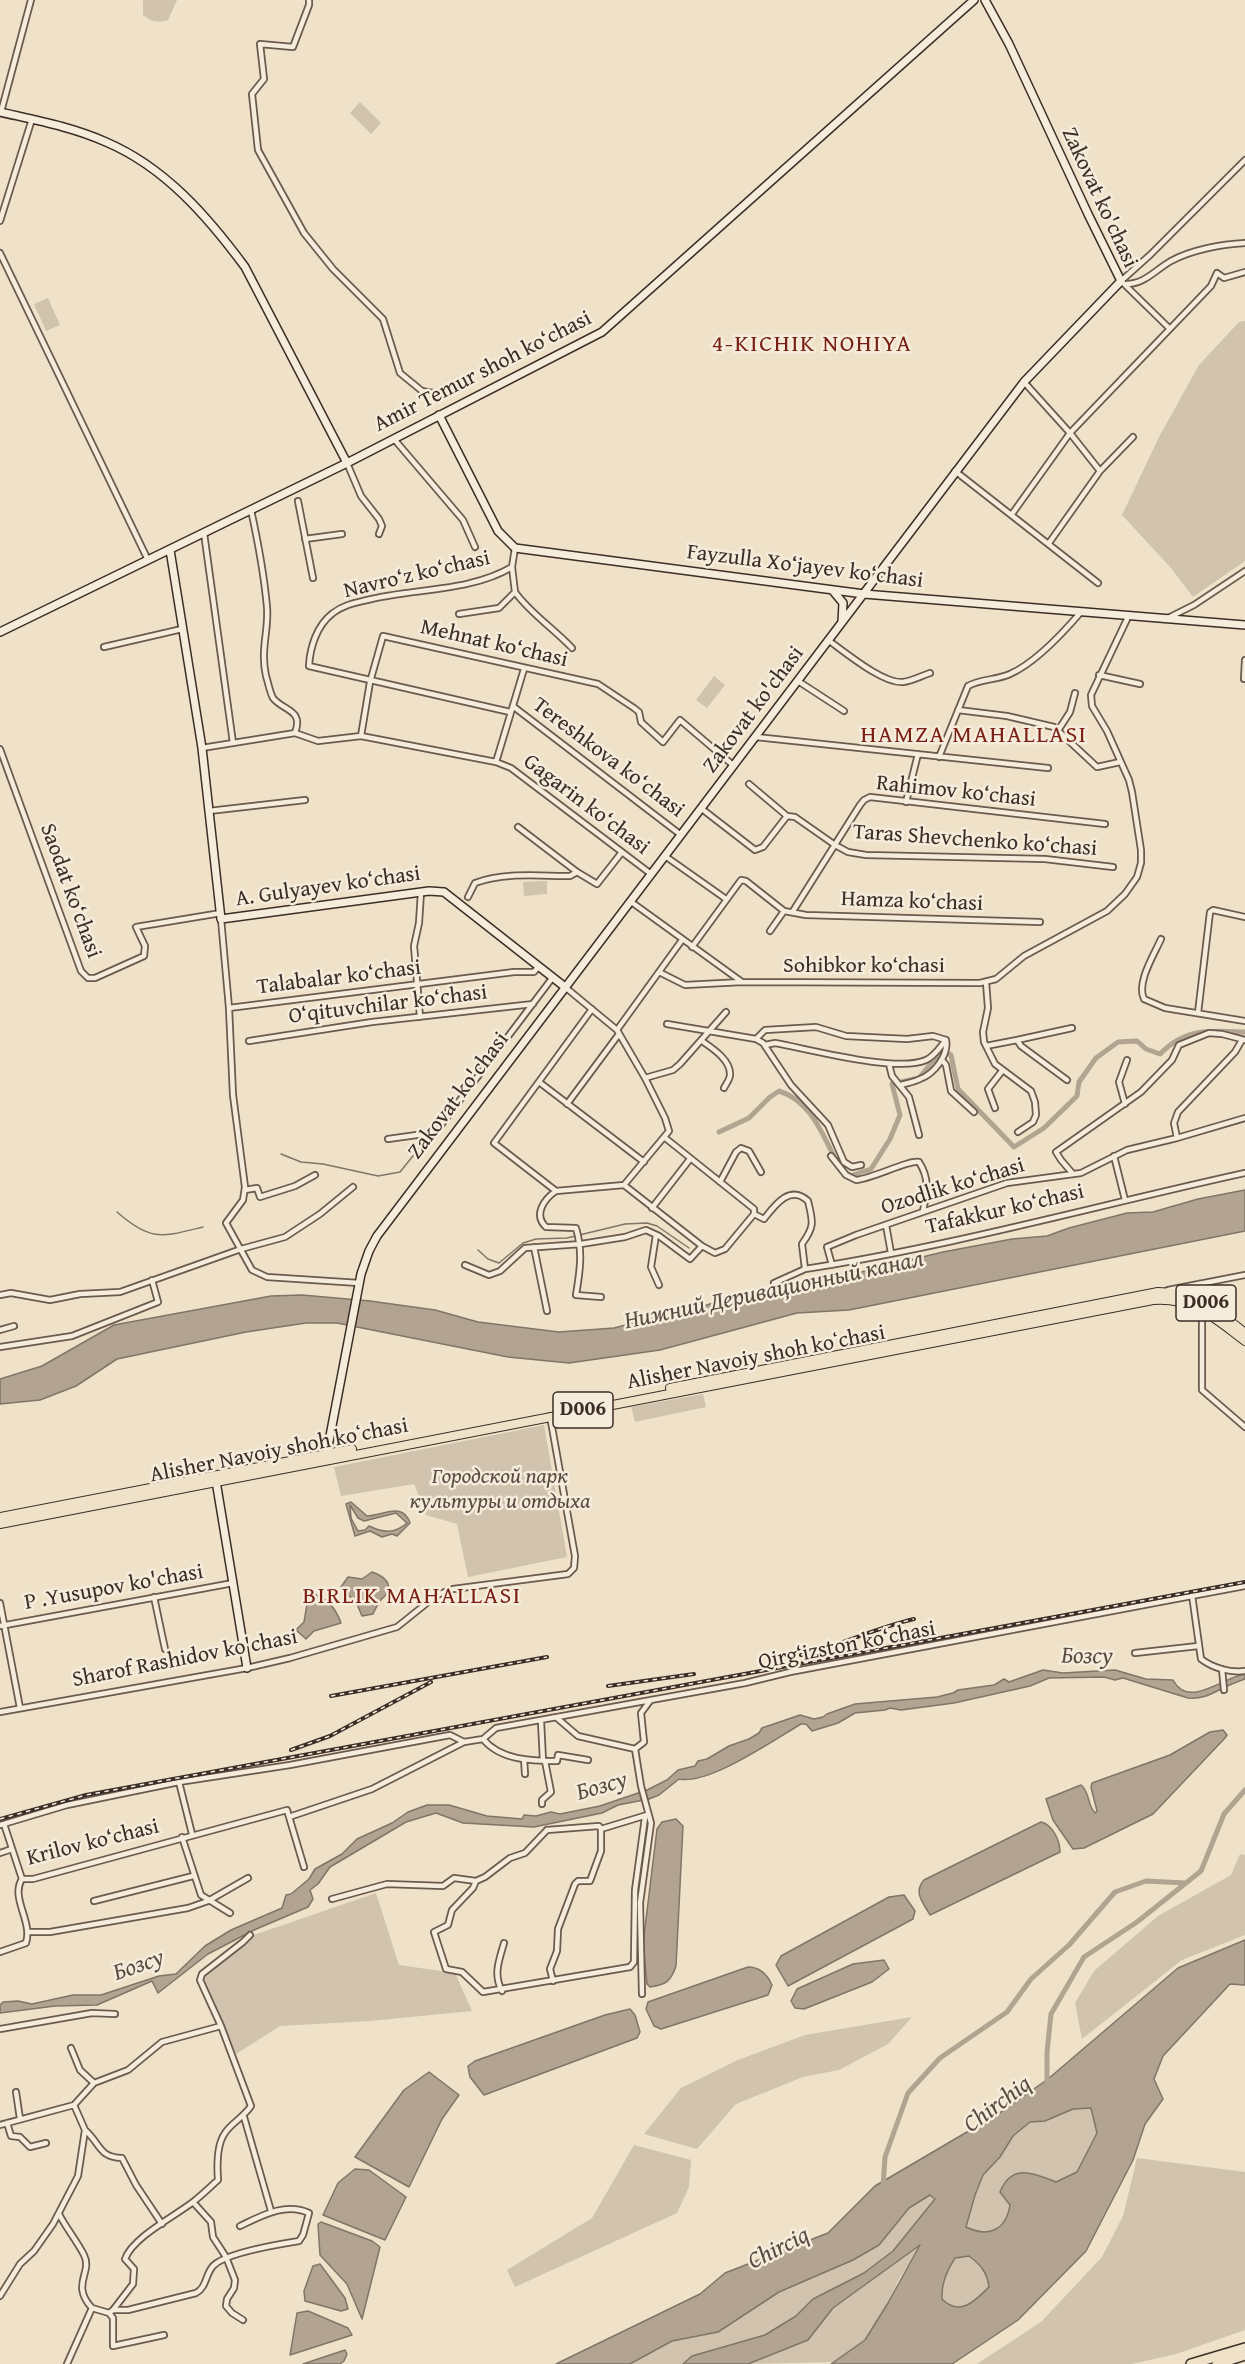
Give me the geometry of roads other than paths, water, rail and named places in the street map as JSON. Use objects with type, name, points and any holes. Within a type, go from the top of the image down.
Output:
[{"type":"highway","points":[[1191,2364],[1245,2348]]},
{"type":"highway","points":[[1217,2364],[1245,2355]]},
{"type":"main road","name":"Amir Temur shoh ko‘chasi","points":[[0,632],[347,463],[591,338],[612,325],[973,0]]},
{"type":"main road","name":"Zakovat ko'chasi","points":[[326,1456],[365,1258],[382,1229],[1024,382],[1124,283],[1088,214],[1009,44],[985,0]]},
{"type":"main road","points":[[0,112],[93,136],[116,146],[161,176],[202,213],[245,267],[347,463]]},
{"type":"main road","points":[[439,416],[498,531],[515,548]]},
{"type":"main road","name":"Fayzulla Xo‘jayev ko‘chasi","points":[[515,548],[844,592],[1245,625]]},
{"type":"main road","name":"A. Gulyayev ko‘chasi","points":[[170,550],[202,748],[221,916],[421,892],[444,892],[565,987]]},
{"type":"main road","points":[[832,590],[843,603],[842,623]]},
{"type":"main road","points":[[844,592],[850,601],[852,610]]},
{"type":"main road","name":"D006","points":[[1158,1292],[1182,1294],[1203,1302],[1245,1333]]},
{"type":"main road","name":"Alisher Navoiy shoh koʻchasi","points":[[0,1524],[326,1456],[987,1329],[1158,1292]]},
{"type":"main road","name":"Alisher Navoiy shoh koʻchasi","points":[[987,1329],[1167,1299],[1181,1301],[1205,1311]]},
{"type":"main road","name":"D006","points":[[1205,1311],[1245,1341]]},
{"type":"main road","points":[[216,1479],[247,1668]]},
{"type":"main road","name":"Alisher Navoiy shoh koʻchasi","points":[[0,1517],[216,1479]]},
{"type":"street","points":[[0,112],[31,0]]},
{"type":"street","points":[[309,0],[293,47],[260,44],[264,79],[252,94],[258,150],[304,233],[333,269],[383,319],[400,373],[422,391],[433,393]]},
{"type":"street","points":[[0,221],[32,119]]},
{"type":"street","points":[[1124,283],[1245,160]]},
{"type":"street","points":[[1124,283],[1142,282],[1172,261],[1190,254],[1245,243]]},
{"type":"street","points":[[0,253],[148,560]]},
{"type":"street","points":[[1012,514],[1070,433],[1211,286],[1217,273],[1224,278],[1245,272]]},
{"type":"street","points":[[1124,283],[1170,329]]},
{"type":"street","points":[[1024,382],[1070,433],[1100,471]]},
{"type":"street","points":[[1049,543],[1100,471],[1133,437]]},
{"type":"street","points":[[394,438],[463,520],[475,547]]},
{"type":"street","points":[[347,463],[361,496],[379,519],[382,526],[380,534]]},
{"type":"street","points":[[955,471],[1098,583]]},
{"type":"street","points":[[298,501],[313,578]]},
{"type":"street","points":[[251,510],[267,608],[263,646],[266,676],[274,699],[291,710],[296,718],[298,726],[295,733]]},
{"type":"street","points":[[204,533],[233,743]]},
{"type":"street","points":[[305,539],[342,534]]},
{"type":"street","name":"Navro‘z ko‘chasi","points":[[309,666],[310,650],[320,628],[332,614],[343,606],[376,597],[466,583],[492,576],[512,567],[515,548]]},
{"type":"street","points":[[512,567],[515,592],[525,605],[572,648]]},
{"type":"street","points":[[1168,618],[1194,605],[1245,571]]},
{"type":"street","points":[[459,614],[499,608],[515,592]]},
{"type":"street","points":[[939,758],[968,686],[1011,674],[1027,664],[1064,632],[1081,612]]},
{"type":"street","points":[[1018,1132],[1033,1122],[1036,1115],[1035,1102],[1030,1091],[1002,1071],[986,1046],[983,1032],[988,1008],[986,982],[1001,976],[1024,956],[1107,911],[1125,894],[1137,877],[1141,862],[1136,809],[1129,780],[1107,731],[1092,706],[1091,695],[1129,615]]},
{"type":"street","points":[[104,647],[182,629]]},
{"type":"street","name":"Mehnat ko‘chasi","points":[[370,682],[383,636],[598,684],[639,712],[641,722],[663,742],[680,720],[734,766]]},
{"type":"street","points":[[828,640],[873,671],[894,682],[903,682],[930,673]]},
{"type":"street","points":[[1244,679],[1245,660]]},
{"type":"street","name":"Tereshkova ko‘chasi","points":[[309,666],[370,682],[512,709],[681,835]]},
{"type":"street","points":[[496,762],[524,669]]},
{"type":"street","points":[[1099,675],[1140,684]]},
{"type":"street","points":[[798,681],[844,711]]},
{"type":"street","points":[[361,736],[370,682]]},
{"type":"street","points":[[1059,729],[1070,712],[1075,693]]},
{"type":"street","points":[[958,710],[1028,720],[1059,729],[1096,767],[1120,762]]},
{"type":"street","name":"Gagarin ko‘chasi","points":[[202,748],[295,733],[318,741],[361,736],[496,762],[511,768],[651,874]]},
{"type":"street","points":[[756,737],[1048,768]]},
{"type":"street","name":"Saodat ko‘chasi","points":[[0,749],[81,971],[88,978],[95,978],[144,956],[145,946],[136,927],[221,916]]},
{"type":"street","points":[[906,802],[918,754]]},
{"type":"street","name":"Taras Shevchenko ko‘chasi","points":[[749,784],[788,816],[795,817],[848,852],[1045,859],[1113,867]]},
{"type":"street","name":"Rahimov ko‘chasi","points":[[793,911],[864,800],[870,797],[1105,824]]},
{"type":"street","points":[[209,811],[305,800]]},
{"type":"street","points":[[702,809],[755,850],[759,850],[788,816]]},
{"type":"street","points":[[518,827],[577,872],[597,884],[622,852]]},
{"type":"street","points":[[665,856],[726,899]]},
{"type":"street","points":[[468,897],[475,883],[482,880],[503,876],[570,876],[577,872]]},
{"type":"street","points":[[692,947],[741,880],[746,881],[784,911],[770,931]]},
{"type":"street","points":[[420,1017],[414,946],[419,923],[421,892]]},
{"type":"street","points":[[630,900],[742,982]]},
{"type":"street","points":[[1198,1013],[1210,912],[1213,910],[1245,917]]},
{"type":"street","name":"Hamza ko‘chasi","points":[[784,911],[816,916],[1040,922]]},
{"type":"street","name":"Talabalar ko‘chasi","points":[[221,916],[229,1008],[514,972],[534,972],[539,966]]},
{"type":"street","points":[[1161,939],[1143,980],[1142,996],[1144,999],[1165,1008],[1245,1021]]},
{"type":"street","points":[[567,1104],[682,940]]},
{"type":"street","name":"Sohibkor ko‘chasi","points":[[659,972],[685,985],[742,982],[986,982]]},
{"type":"street","points":[[388,1139],[435,1132],[553,977]]},
{"type":"street","points":[[565,987],[618,1032],[645,1078],[669,1131],[624,1185],[556,1191],[548,1196],[540,1211],[542,1223],[552,1228],[576,1228],[581,1244],[581,1263],[576,1295],[601,1297]]},
{"type":"street","name":"O‘qituvchilar ko‘chasi","points":[[249,1041],[532,1004]]},
{"type":"street","points":[[229,1008],[232,1095],[245,1190],[243,1200],[226,1223],[252,1270],[267,1277],[359,1283]]},
{"type":"street","points":[[556,1191],[494,1143],[592,1009]]},
{"type":"street","points":[[645,1078],[673,1070],[702,1041],[726,1012]]},
{"type":"street","points":[[667,1024],[756,1039],[765,1046],[791,1085],[828,1125],[844,1162],[852,1167],[861,1165]]},
{"type":"street","points":[[756,1039],[765,1030],[816,1027],[846,1036],[907,1039],[933,1036],[946,1040]]},
{"type":"street","points":[[986,1046],[1072,1028]]},
{"type":"street","points":[[1073,1174],[1056,1152],[1125,1104],[1165,1068],[1181,1043],[1214,1033],[1244,1040],[1178,1112],[1174,1124],[1177,1138]]},
{"type":"street","points":[[946,1040],[944,1055],[948,1088],[974,1112]]},
{"type":"street","points":[[765,1046],[775,1043],[889,1064],[923,1062],[931,1058],[946,1040]]},
{"type":"street","points":[[1017,1040],[1021,1046],[1067,1080]]},
{"type":"street","points":[[702,1041],[716,1051],[728,1066],[730,1075],[724,1088]]},
{"type":"street","points":[[901,1085],[921,1079],[944,1055]]},
{"type":"street","points":[[1125,1104],[1119,1082],[1127,1060]]},
{"type":"street","points":[[889,1064],[890,1072],[901,1085],[910,1102],[919,1135]]},
{"type":"street","points":[[995,1108],[988,1089],[1002,1071]]},
{"type":"street","points":[[539,1082],[644,1162]]},
{"type":"street","name":"Ozodlik ko‘chasi","points":[[832,1265],[826,1248],[828,1246],[923,1211],[1007,1183],[1081,1173],[1114,1156],[1141,1146],[1245,1118]]},
{"type":"street","points":[[624,1185],[702,1246],[716,1253],[721,1253],[754,1214],[754,1209],[664,1137]]},
{"type":"street","points":[[720,1182],[736,1152],[741,1148],[749,1151],[761,1173]]},
{"type":"street","points":[[831,1156],[846,1175],[856,1180],[891,1171],[913,1161],[919,1162],[925,1171],[928,1187],[923,1211]]},
{"type":"street","points":[[1114,1156],[1125,1200]]},
{"type":"street","points":[[652,1208],[690,1159]]},
{"type":"street","name":"Tafakkur ko‘chasi","points":[[774,1283],[805,1269],[1045,1220],[1245,1173]]},
{"type":"street","points":[[245,1190],[257,1188],[261,1197],[295,1186],[315,1175]]},
{"type":"street","points":[[0,1295],[11,1293],[50,1299],[80,1294],[120,1292],[241,1249],[285,1237],[320,1214],[353,1187]]},
{"type":"street","points":[[754,1214],[764,1219],[776,1204],[791,1195],[799,1195],[808,1201],[813,1223],[812,1231],[802,1244],[805,1269]]},
{"type":"street","points":[[886,1225],[891,1253]]},
{"type":"street","points":[[465,1264],[489,1275],[500,1271],[525,1248],[581,1244],[625,1237],[646,1230],[657,1235],[690,1259],[702,1246]]},
{"type":"street","points":[[657,1235],[651,1267],[659,1285]]},
{"type":"street","points":[[534,1247],[547,1311]]},
{"type":"street","points":[[1158,1292],[1245,1275]]},
{"type":"street","points":[[0,1347],[72,1336],[141,1310],[158,1302],[152,1280]]},
{"type":"street","points":[[1199,1284],[1195,1287],[1195,1291],[1203,1302]]},
{"type":"street","points":[[1205,1311],[1202,1317],[1202,1390],[1205,1395],[1245,1427]]},
{"type":"street","points":[[0,1330],[14,1326]]},
{"type":"street","name":"Sharof Rashidov ko'chasi","points":[[0,1713],[247,1668],[390,1630],[409,1619],[437,1596],[453,1589],[566,1575],[574,1568],[575,1556],[550,1414]]},
{"type":"street","name":"P .Yusupov ko'chasi","points":[[2,1625],[234,1582]]},
{"type":"street","name":"Qirg‘izston ko‘chasi","points":[[464,1742],[483,1739],[496,1728],[745,1683],[790,1672],[1245,1586]]},
{"type":"street","points":[[1192,1595],[1201,1659],[1209,1665],[1235,1672],[1245,1671]]},
{"type":"street","points":[[154,1597],[165,1649]]},
{"type":"street","points":[[0,1603],[2,1625],[20,1708]]},
{"type":"street","points":[[1134,1653],[1198,1646]]},
{"type":"street","points":[[1222,1668],[1224,1690]]},
{"type":"street","points":[[635,1749],[644,1742],[641,1713],[650,1701]]},
{"type":"street","points":[[557,1718],[578,1736],[635,1749]]},
{"type":"street","points":[[542,1721],[544,1761],[551,1792],[542,1800],[542,1804]]},
{"type":"street","points":[[2,1825],[67,1805],[179,1782],[290,1765],[450,1735],[464,1742]]},
{"type":"street","points":[[483,1739],[490,1747],[504,1755],[544,1761],[556,1761],[558,1755],[588,1760]]},
{"type":"street","name":"Krilov ko‘chasi","points":[[2,1825],[22,1879],[33,1879],[287,1810],[289,1817],[372,1789],[464,1742]]},
{"type":"street","points":[[476,1881],[473,1888],[452,1910],[448,1924],[434,1932],[446,1970],[462,1972],[483,1992],[502,1991],[630,1968],[634,1962],[635,1890],[646,1815],[646,1802],[635,1749]]},
{"type":"street","points":[[524,1759],[525,1774]]},
{"type":"street","name":"Krilov ko‘chasi","points":[[179,1782],[192,1834]]},
{"type":"street","points":[[332,1899],[387,1884],[443,1886],[454,1878],[476,1881],[510,1858],[525,1853],[546,1830],[599,1826],[601,1828],[646,1815]]},
{"type":"street","points":[[642,1994],[640,1903],[651,1823],[646,1815]]},
{"type":"street","points":[[289,1817],[304,1867]]},
{"type":"street","points":[[553,1981],[550,1969],[557,1951],[558,1929],[575,1884],[578,1881],[590,1881],[602,1851],[601,1828]]},
{"type":"street","points":[[182,1837],[201,1895],[230,1914]]},
{"type":"street","points":[[0,1853],[12,1849]]},
{"type":"street","points":[[94,1901],[193,1876]]},
{"type":"street","points":[[30,1932],[50,1932],[188,1908],[208,1901],[248,1878]]},
{"type":"street","points":[[0,1952],[26,1943],[30,1932],[18,1894],[17,1886],[22,1879]]},
{"type":"street","points":[[111,2312],[133,2283],[134,2269],[126,2261],[126,2256],[146,2236],[193,2202],[218,2180],[217,2165],[223,2135],[244,2117],[252,2106],[221,2025],[200,1980],[202,1974],[250,1935]]},
{"type":"street","points":[[502,1991],[497,1980],[497,1969],[504,1943]]},
{"type":"street","points":[[0,2029],[92,2013],[115,2014]]},
{"type":"street","points":[[0,2125],[74,2105],[94,2083],[128,2070],[162,2042],[221,2025]]},
{"type":"street","points":[[71,2048],[80,2070],[94,2083]]},
{"type":"street","points":[[16,2092],[20,2119]]},
{"type":"street","points":[[74,2105],[86,2130],[101,2151],[110,2158],[122,2158],[140,2193],[162,2224]]},
{"type":"street","points":[[244,2117],[271,2211]]},
{"type":"street","points":[[7,2123],[11,2136],[20,2137],[30,2147],[46,2143]]},
{"type":"street","points":[[0,2296],[20,2264],[34,2251],[59,2214],[78,2176],[86,2130]]},
{"type":"street","points":[[193,2202],[211,2222],[213,2237],[226,2257],[235,2280],[226,2306],[243,2320]]},
{"type":"street","points":[[59,2214],[85,2256],[82,2290],[84,2299],[92,2308],[111,2312],[196,2294],[202,2290],[212,2267],[226,2257],[299,2241],[309,2213],[284,2209],[271,2211],[240,2226]]},
{"type":"street","points":[[67,2364],[92,2308]]},
{"type":"street","points":[[111,2312],[113,2318],[111,2343],[113,2346],[164,2335]]},
{"type":"water","name":"Нижний Деривационный канал","points":[[1245,1190],[1245,1231],[849,1310],[797,1313],[660,1350],[569,1363],[508,1357],[337,1323],[306,1323],[246,1332],[117,1359],[76,1386],[40,1400],[0,1404],[0,1379],[42,1366],[114,1325],[271,1296],[302,1295],[370,1301],[435,1310],[478,1322],[559,1332],[614,1328],[668,1314],[687,1312],[727,1298],[776,1290],[825,1276],[857,1273],[943,1252],[1012,1239],[1047,1236],[1127,1213],[1153,1212],[1198,1199]]},
{"type":"water","points":[[351,1502],[367,1516],[397,1511],[407,1516],[410,1523],[397,1536],[392,1534],[382,1537],[370,1531],[355,1536],[346,1504]],"holes":[[[350,1505],[358,1518],[364,1521],[396,1513],[407,1523],[393,1531],[379,1530],[369,1526],[365,1530],[358,1531],[351,1518]]]},
{"type":"water","points":[[372,1572],[387,1582],[388,1589],[373,1614],[362,1616],[357,1604],[341,1587],[348,1577],[362,1579]]},
{"type":"water","points":[[309,1592],[329,1603],[341,1623],[314,1631],[306,1639],[296,1630],[304,1622]]},
{"type":"water","name":"Бозсу","points":[[1043,1670],[1063,1673],[1115,1670],[1146,1679],[1173,1680],[1180,1688],[1188,1692],[1208,1689],[1245,1674],[1245,1679],[1206,1696],[1188,1698],[1123,1678],[1115,1680],[1104,1677],[1049,1678],[1030,1686],[954,1703],[855,1713],[838,1723],[812,1731],[806,1724],[801,1724],[724,1768],[692,1779],[679,1779],[659,1795],[618,1805],[602,1813],[534,1827],[463,1823],[436,1813],[406,1822],[330,1867],[318,1884],[310,1890],[313,1899],[308,1907],[254,1930],[208,1954],[158,1993],[152,1981],[97,2005],[55,2006],[0,2013],[0,2005],[3,2002],[18,2001],[32,2004],[73,1995],[101,1995],[159,1976],[176,1974],[205,1946],[231,1930],[282,1908],[286,1895],[291,1894],[309,1879],[315,1869],[342,1854],[357,1839],[392,1823],[408,1812],[427,1805],[449,1805],[487,1816],[522,1819],[524,1815],[536,1816],[551,1812],[560,1814],[600,1806],[647,1790],[667,1780],[678,1770],[695,1766],[698,1761],[749,1739],[759,1733],[762,1728],[800,1715],[814,1719],[855,1704],[937,1697],[958,1690],[994,1685],[1004,1679],[1009,1682]]},
{"type":"water","points":[[1223,1730],[1227,1735],[1225,1738],[1153,1814],[1084,1848],[1073,1849],[1053,1820],[1046,1799],[1081,1785],[1095,1813],[1097,1811],[1092,1783],[1170,1755],[1210,1732]]},
{"type":"water","points":[[676,1819],[683,1826],[676,1966],[667,1981],[650,1987],[647,1984],[643,1944],[657,1829],[662,1822]]},
{"type":"water","points":[[1041,1822],[1049,1826],[1055,1834],[1060,1852],[930,1915],[919,1893],[924,1880]]},
{"type":"water","points":[[904,1895],[915,1911],[913,1919],[788,1986],[776,1965],[781,1956],[889,1897]]},
{"type":"water","points":[[1245,1940],[1245,1985],[1230,1984],[1163,2056],[1154,2079],[1163,2099],[1145,2124],[1133,2160],[1086,2251],[1018,2320],[952,2364],[831,2364],[865,2340],[920,2245],[833,2308],[808,2340],[748,2364],[683,2364],[692,2356],[765,2335],[796,2316],[813,2299],[864,2273],[893,2251],[935,2199],[930,2195],[909,2208],[879,2245],[853,2260],[779,2292],[718,2332],[672,2341],[630,2364],[556,2364],[700,2294],[725,2273],[828,2233],[875,2186],[1001,2112],[1048,2079],[1178,1968]],"holes":[[[1091,2108],[1097,2133],[1077,2172],[1056,2182],[1032,2174],[1017,2174],[1005,2183],[1000,2192],[1010,2205],[1005,2221],[995,2230],[989,2231],[982,2232],[966,2227],[983,2175],[1000,2157],[1013,2136],[1030,2122],[1045,2121],[1073,2109]],[[969,2256],[983,2269],[989,2287],[973,2302],[955,2307],[942,2299],[947,2272],[955,2258]]]},
{"type":"water","points":[[884,1960],[889,1969],[872,1982],[804,2009],[795,2008],[791,2001],[797,1989],[853,1964]]},
{"type":"water","points":[[748,1967],[760,1970],[768,1978],[772,1985],[768,1995],[661,2029],[654,2026],[646,2009],[648,2002]]},
{"type":"water","points":[[630,2009],[635,2015],[640,2032],[637,2038],[484,2095],[470,2077],[468,2066],[475,2061],[605,2015]]},
{"type":"water","points":[[429,2072],[459,2095],[442,2119],[409,2187],[355,2157],[404,2090]]},
{"type":"water","points":[[355,2169],[369,2170],[406,2197],[385,2240],[323,2215],[338,2183]]},
{"type":"water","points":[[321,2222],[372,2241],[380,2247],[362,2319],[347,2284],[320,2255],[318,2224]]},
{"type":"water","points":[[320,2264],[345,2298],[348,2309],[341,2311],[305,2301],[304,2291],[313,2266]]},
{"type":"water","points":[[308,2311],[348,2328],[352,2335],[290,2355],[297,2313]]},
{"type":"water","points":[[345,2350],[347,2354],[340,2364],[303,2364]]},
{"type":"waterway","points":[[848,1174],[850,1176],[871,1169],[890,1139],[900,1115],[892,1084],[919,1078],[942,1050],[951,1055],[958,1089],[1014,1147],[1044,1128],[1077,1096],[1079,1082],[1096,1058],[1118,1042],[1137,1041],[1146,1049],[1160,1054],[1179,1039],[1199,1032],[1244,1032]]},
{"type":"waterway","points":[[719,1132],[749,1118],[779,1091],[799,1102],[807,1110],[836,1160]]},
{"type":"waterway","points":[[281,1154],[301,1162],[323,1164],[378,1176],[400,1172],[421,1146]]},
{"type":"waterway","points":[[117,1212],[148,1233],[167,1235],[203,1227]]},
{"type":"waterway","points":[[478,1250],[488,1259],[499,1263],[523,1243],[536,1239],[567,1238],[625,1224],[647,1223],[657,1226],[689,1248]]},
{"type":"waterway","points":[[1047,2086],[1047,2052],[1051,2014],[1084,1957],[1137,1922],[1201,1871],[1224,1814],[1245,1790]]},
{"type":"waterway","points":[[883,2187],[885,2157],[908,2093],[940,2058],[1007,2012],[1031,1979],[1069,1945],[1115,1892],[1146,1881],[1185,1883]]},
{"type":"railway","points":[[0,1819],[86,1795],[1245,1582]]},
{"type":"railway","points":[[801,1655],[914,1619]]},
{"type":"railway","points":[[331,1696],[547,1657]]},
{"type":"railway","points":[[608,1686],[694,1674]]},
{"type":"railway","points":[[291,1750],[330,1736],[431,1682]]},
{"type":"district","name":"4-KICHIK NOHIYA","points":[[812,345]]},
{"type":"district","name":"HAMZA MAHALLASI","points":[[974,736]]},
{"type":"district","name":"BIRLIK MAHALLASI","points":[[412,1597]]},
{"type":"park label","name":"Городской парк культуры и отдыха","points":[[500,1490]]},
{"type":"water label","name":"Chirchiq","points":[[998,2105]]},
{"type":"water label","name":"Chirciq","points":[[779,2249]]}]
